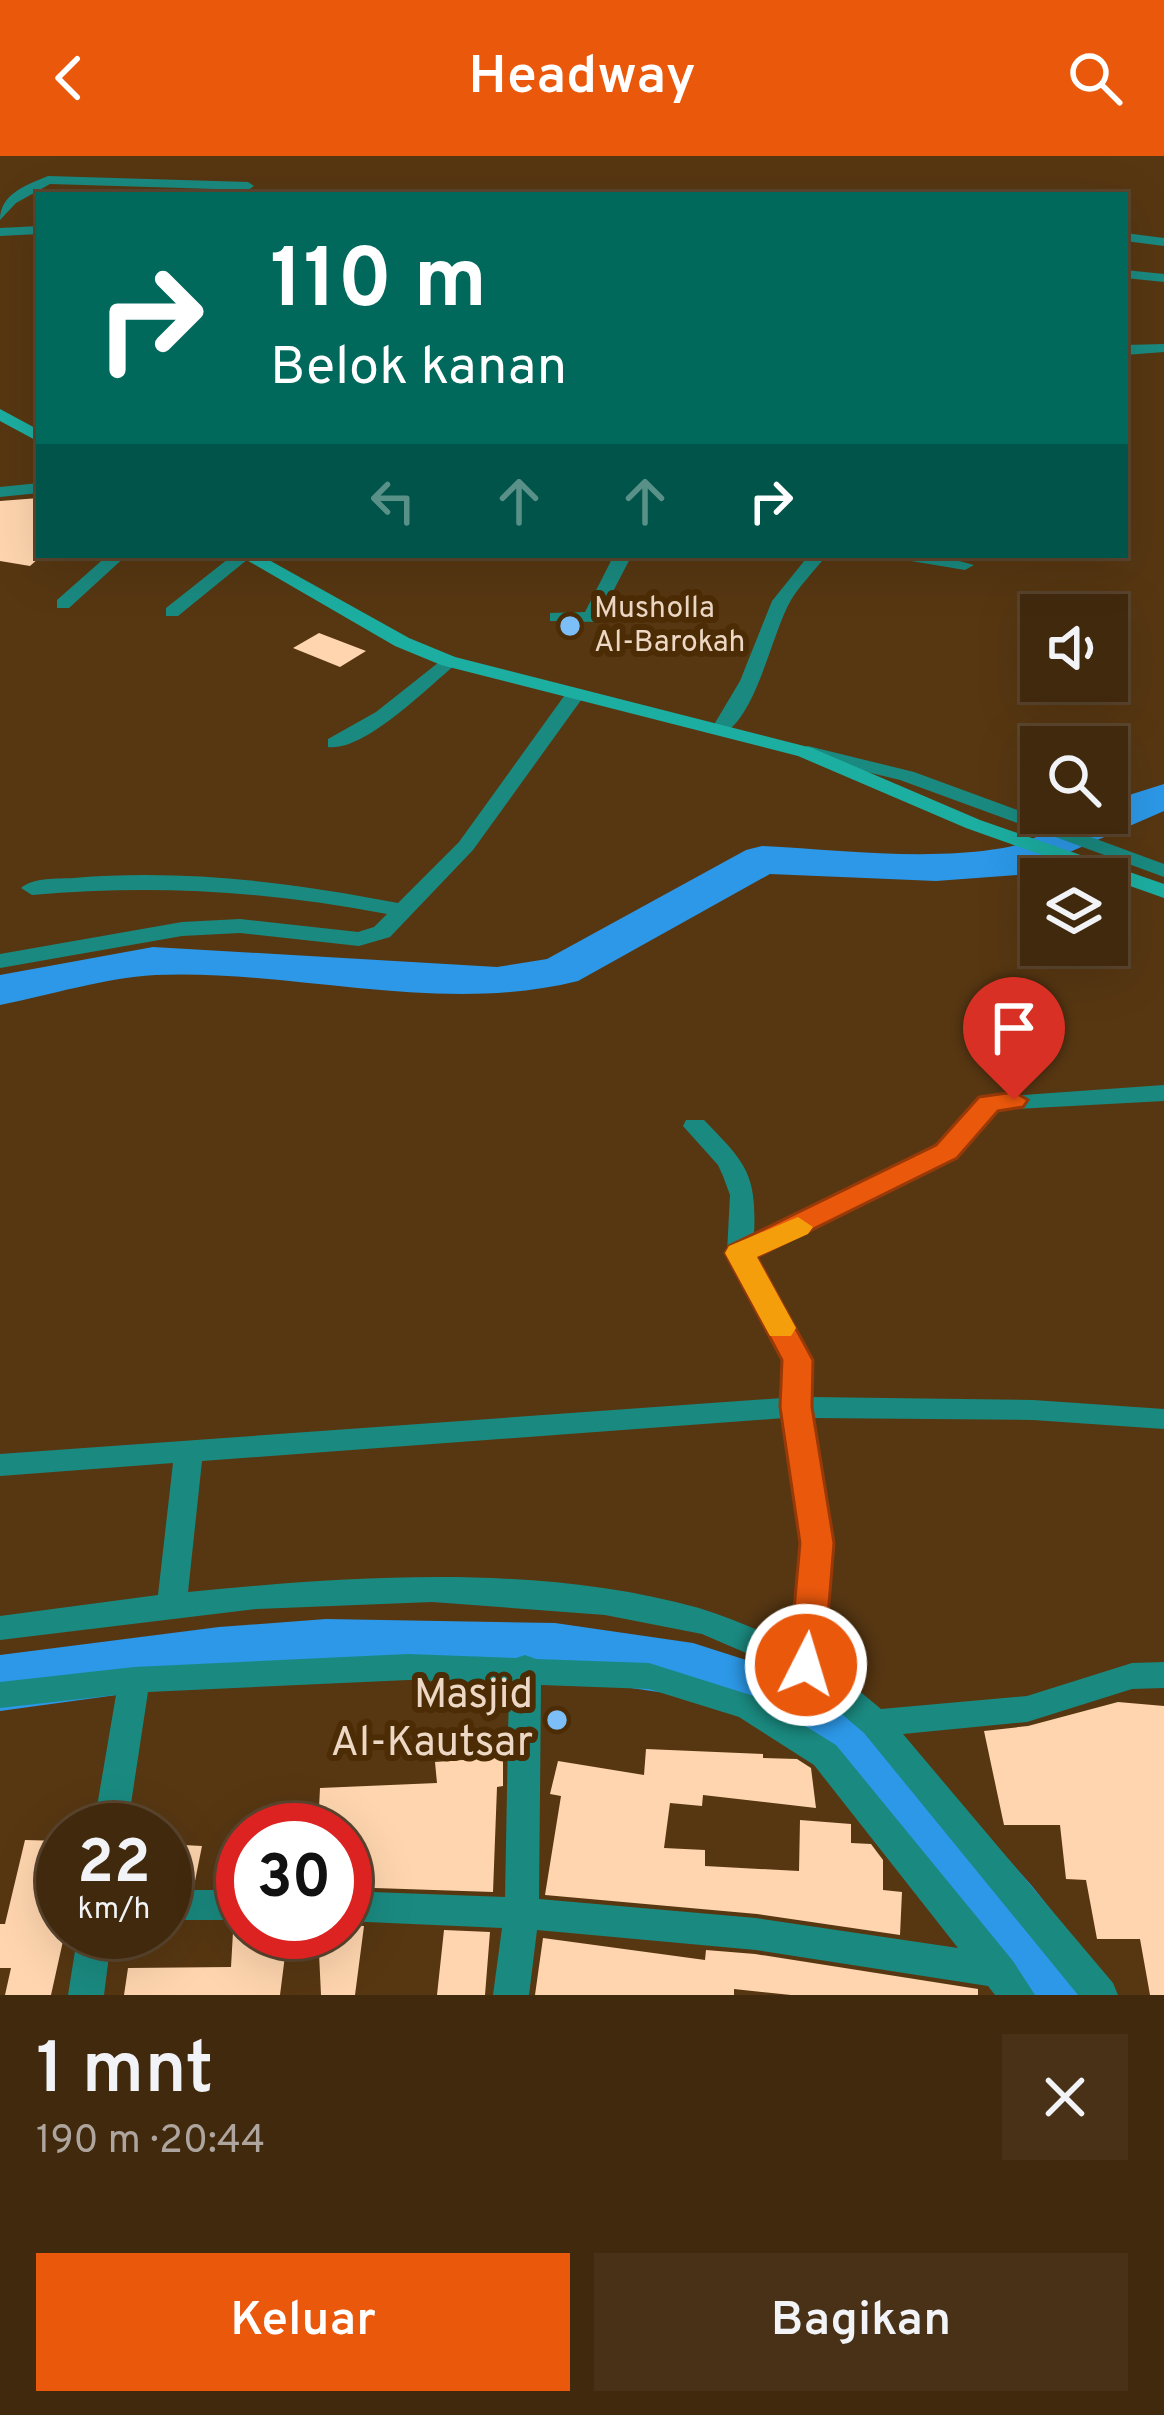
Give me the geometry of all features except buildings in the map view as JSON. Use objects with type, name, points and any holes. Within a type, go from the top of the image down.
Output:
[{"type":"street","points":[[0,216],[11,200],[54,179],[248,186]]},
{"type":"street","points":[[0,232],[36,230]]},
{"type":"street","points":[[1128,237],[1164,242]]},
{"type":"street","points":[[1128,274],[1164,278]]},
{"type":"street","points":[[1128,350],[1164,348]]},
{"type":"street","points":[[0,414],[36,434]]},
{"type":"street","points":[[0,492],[36,488]]},
{"type":"street","points":[[63,604],[115,558]]},
{"type":"street","points":[[172,612],[241,558]]},
{"type":"street","points":[[250,558],[402,642],[448,661],[907,776],[1164,871]]},
{"type":"street","points":[[556,617],[591,618],[621,558]]},
{"type":"street","points":[[722,728],[750,680],[782,601],[816,558]]},
{"type":"street","points":[[922,558],[964,565]]},
{"type":"street","points":[[335,743],[383,716],[448,661]]},
{"type":"street","points":[[0,961],[201,928],[240,926],[359,939],[382,932],[466,846],[574,696]]},
{"type":"street","points":[[806,752],[973,824],[1164,891]]},
{"type":"street","points":[[32,887],[201,879],[309,891],[403,911]]},
{"type":"street","points":[[740,1253],[946,1152],[989,1103],[1164,1093]]},
{"type":"street","points":[[695,1126],[729,1161],[736,1176],[743,1195],[740,1253],[798,1360],[796,1407],[817,1543],[806,1665]]},
{"type":"street","points":[[0,1465],[796,1407],[1033,1410],[1164,1419]]},
{"type":"street","points":[[172,1603],[189,1452]]},
{"type":"street","points":[[0,1628],[254,1595],[434,1592],[575,1600],[692,1618],[806,1665],[875,1723],[1100,1995]]},
{"type":"street","points":[[0,1696],[134,1680],[408,1667],[649,1676],[749,1707],[825,1755],[1009,1983]]},
{"type":"street","points":[[511,1995],[522,1910],[525,1668]]},
{"type":"street","points":[[875,1723],[1027,1709],[1132,1676],[1164,1675]]},
{"type":"street","points":[[114,1803],[134,1680]]},
{"type":"street","points":[[372,1907],[522,1910],[668,1921],[1009,1983]]},
{"type":"street","points":[[86,1995],[91,1959]]},
{"type":"waterway","points":[[0,990],[153,961],[497,982],[561,971],[762,860],[936,867],[1017,861],[1134,806],[1164,797]]},
{"type":"waterway","points":[[0,1683],[219,1654],[326,1646],[555,1650],[693,1670],[841,1718],[1006,1909],[1072,1995]]},
{"type":"slow traffic","points":[[781,1328],[740,1253],[798,1227]]},
{"type":"place","name":"Musholla Al-Barokah","points":[[570,626]]},
{"type":"place","name":"Masjid Al-Kautsar","points":[[557,1720]]},
{"type":"route","points":[[806,1665],[817,1543],[796,1407],[798,1360],[740,1253],[946,1152],[989,1103],[1014,1100]]}]
